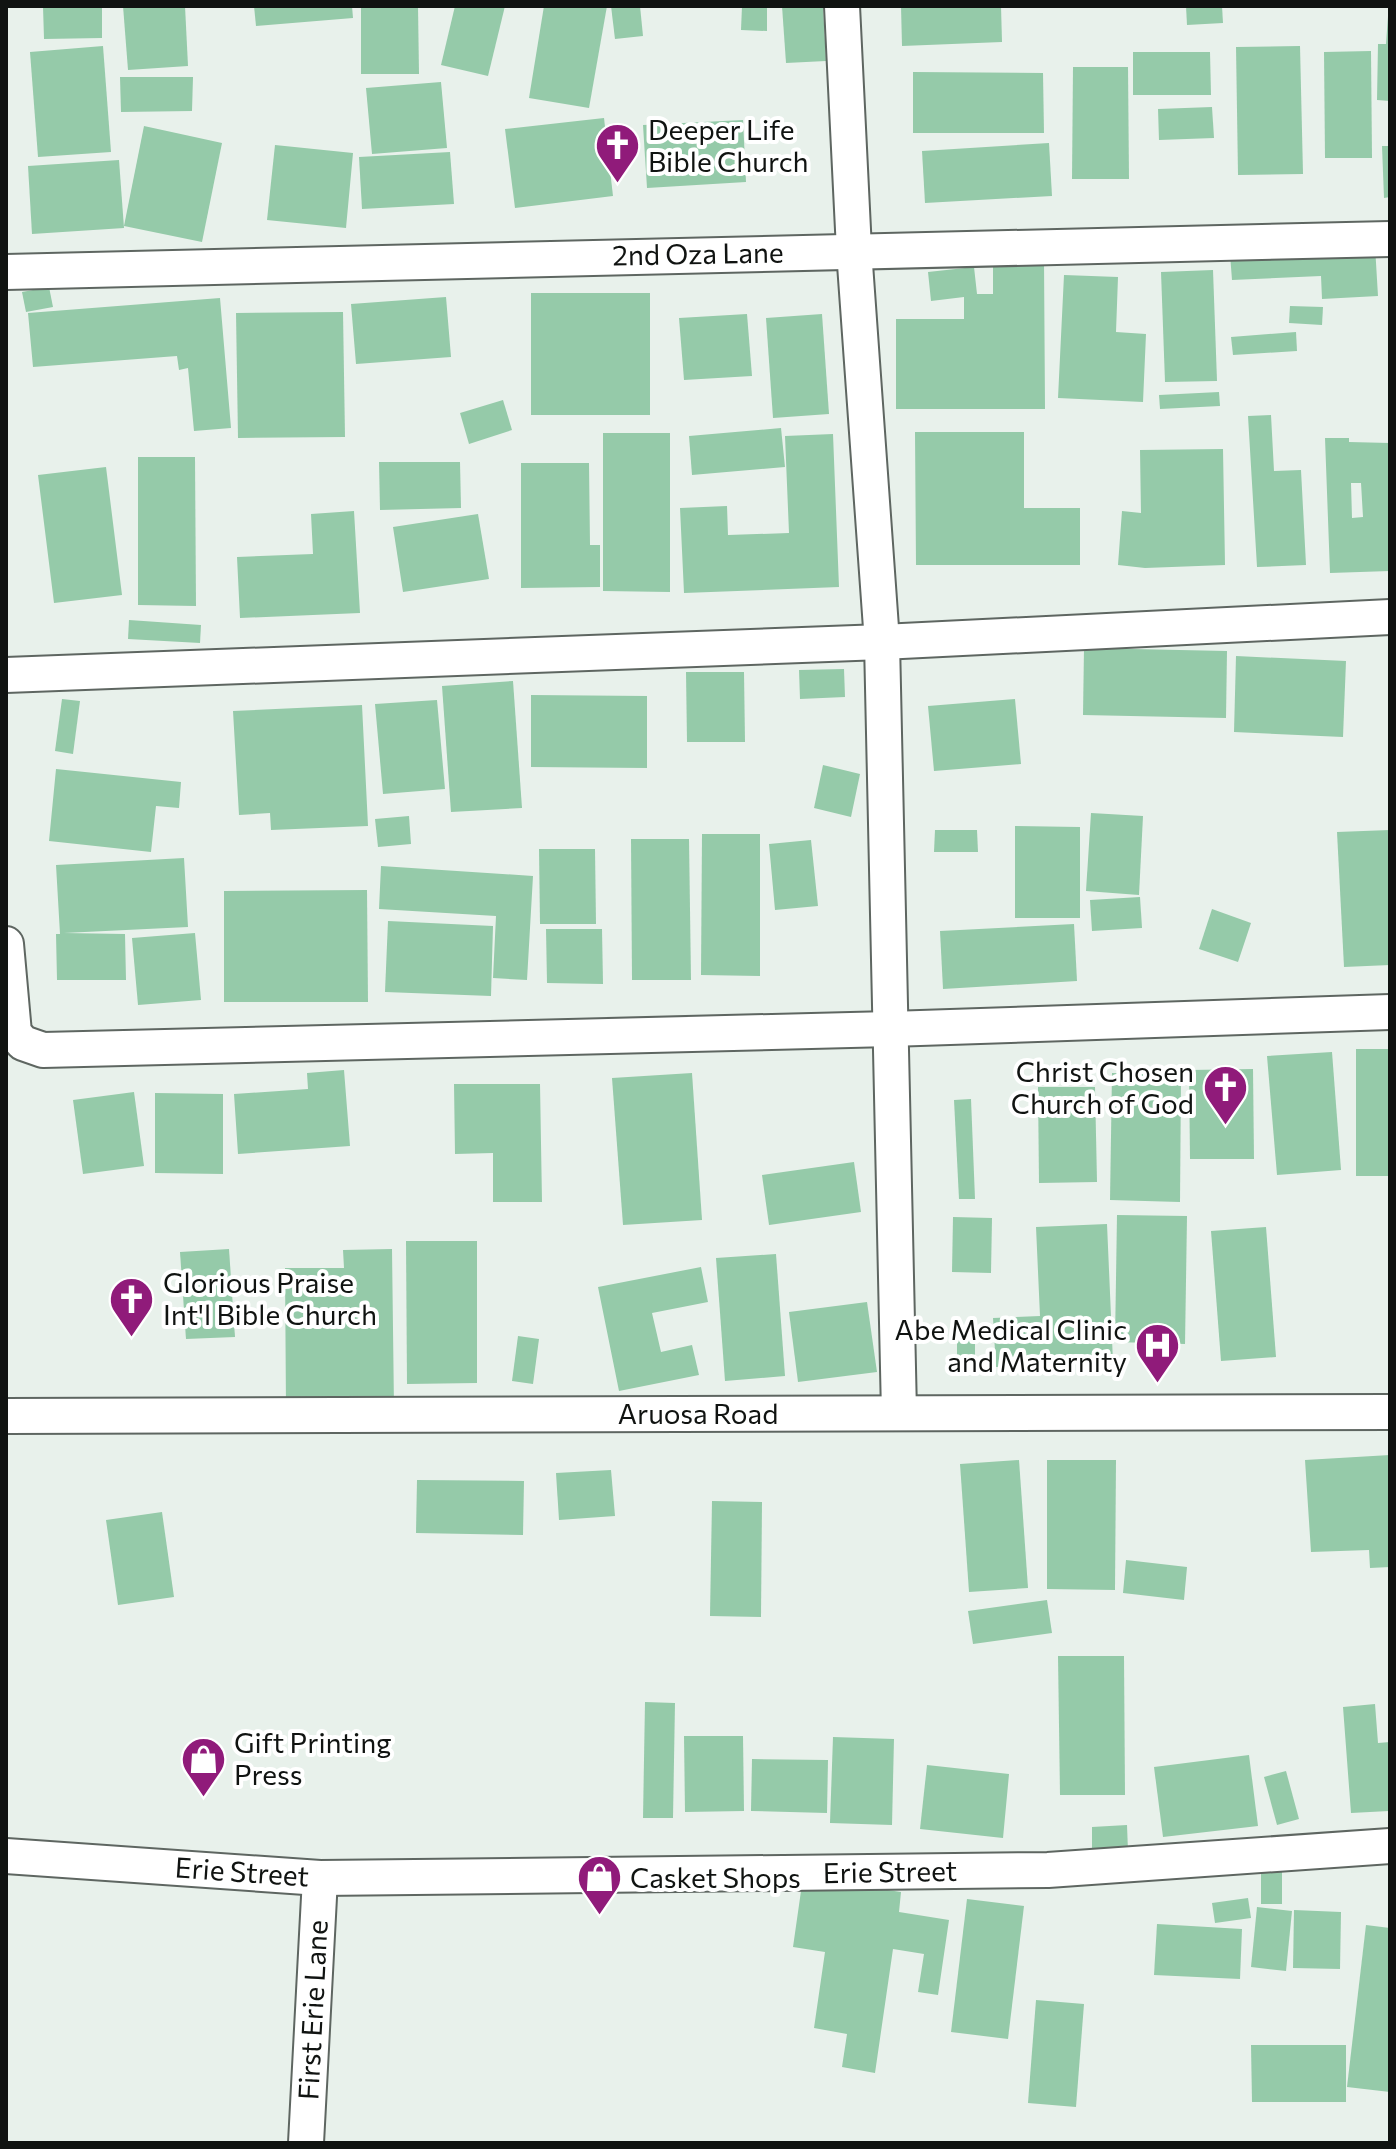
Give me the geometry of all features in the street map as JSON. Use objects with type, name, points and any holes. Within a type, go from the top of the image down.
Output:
[{"type":"street","points":[[842,6],[854,250],[882,642],[899,1413]]},
{"type":"street","name":"2nd Oza Lane","points":[[6,272],[1390,239]]},
{"type":"street","points":[[6,675],[882,642],[1390,617]]},
{"type":"street","points":[[6,944],[14,1033],[23,1043],[43,1050],[890,1029],[1390,1012]]},
{"type":"street","name":"Aruosa Road","points":[[6,1416],[1390,1412]]},
{"type":"street","name":"Erie Street","points":[[6,1856],[320,1878],[1048,1870],[1390,1846]]},
{"type":"street","name":"First Erie Lane","points":[[306,2143],[320,1878]]},
{"type":"building","points":[[43,6],[102,6],[102,38],[44,39]]},
{"type":"building","points":[[123,6],[185,6],[188,66],[128,70]]},
{"type":"building","points":[[254,6],[352,6],[353,18],[256,26]]},
{"type":"building","points":[[361,6],[418,6],[419,74],[361,74]]},
{"type":"building","points":[[455,6],[505,6],[488,76],[441,65]]},
{"type":"building","points":[[544,6],[607,6],[589,108],[529,98]]},
{"type":"building","points":[[611,6],[640,6],[643,36],[615,39]]},
{"type":"building","points":[[742,6],[767,6],[767,31],[741,30]]},
{"type":"building","points":[[782,6],[823,6],[826,61],[786,63]]},
{"type":"building","points":[[901,6],[1001,6],[1002,42],[902,46]]},
{"type":"building","points":[[1186,6],[1222,6],[1223,23],[1187,25]]},
{"type":"building","points":[[1388,16],[1390,101],[1377,100],[1378,44],[1386,44]]},
{"type":"building","points":[[103,46],[111,152],[38,157],[30,52]]},
{"type":"building","points":[[1300,46],[1303,174],[1238,175],[1236,47]]},
{"type":"building","points":[[1371,51],[1372,158],[1325,158],[1324,52]]},
{"type":"building","points":[[1133,52],[1210,52],[1211,95],[1133,95]]},
{"type":"building","points":[[1073,67],[1128,67],[1129,179],[1072,179]]},
{"type":"building","points":[[913,72],[1043,73],[1044,133],[913,133]]},
{"type":"building","points":[[120,77],[193,77],[192,111],[121,112]]},
{"type":"building","points":[[441,82],[447,148],[372,154],[366,88]]},
{"type":"building","points":[[1212,107],[1214,138],[1159,140],[1158,109]]},
{"type":"building","points":[[604,118],[613,196],[515,208],[505,129]]},
{"type":"building","points":[[743,120],[746,182],[647,188],[643,125]]},
{"type":"building","points":[[144,126],[222,143],[202,242],[124,226]]},
{"type":"building","points":[[1049,143],[1052,196],[925,203],[922,151]]},
{"type":"building","points":[[275,145],[353,153],[346,228],[267,220]]},
{"type":"building","points":[[1382,146],[1390,146],[1390,197],[1384,198]]},
{"type":"building","points":[[450,152],[454,204],[362,209],[359,157]]},
{"type":"building","points":[[119,160],[124,228],[32,234],[28,166]]},
{"type":"building","points":[[1375,246],[1378,296],[1322,299],[1321,276],[1232,280],[1230,254]]},
{"type":"building","points":[[993,259],[1044,260],[1045,409],[896,409],[896,319],[964,319],[964,297],[931,301],[928,272],[974,267],[977,294],[993,294]]},
{"type":"building","points":[[1213,270],[1217,381],[1165,382],[1161,272]]},
{"type":"building","points":[[1064,275],[1118,277],[1116,332],[1146,334],[1143,402],[1058,398]]},
{"type":"building","points":[[49,287],[53,307],[26,312],[22,292]]},
{"type":"building","points":[[531,293],[650,293],[650,415],[531,415]]},
{"type":"building","points":[[446,297],[451,357],[356,364],[351,304]]},
{"type":"building","points":[[220,298],[231,428],[194,431],[188,368],[179,370],[177,356],[33,367],[28,313]]},
{"type":"building","points":[[1290,306],[1323,307],[1322,325],[1289,323]]},
{"type":"building","points":[[343,312],[345,437],[238,438],[236,313]]},
{"type":"building","points":[[747,314],[752,376],[684,380],[679,318]]},
{"type":"building","points":[[822,314],[829,414],[773,418],[766,318]]},
{"type":"building","points":[[1296,332],[1297,351],[1233,355],[1231,337]]},
{"type":"building","points":[[1219,392],[1220,406],[1160,409],[1159,395]]},
{"type":"building","points":[[503,400],[512,430],[469,444],[460,413]]},
{"type":"building","points":[[1271,415],[1274,471],[1301,470],[1306,565],[1257,567],[1248,416]]},
{"type":"building","points":[[781,428],[785,467],[692,475],[689,436]]},
{"type":"building","points":[[915,432],[1024,432],[1024,508],[1080,508],[1080,565],[916,565]]},
{"type":"building","points":[[603,433],[670,433],[670,592],[603,591]]},
{"type":"building","points":[[833,434],[839,587],[684,593],[680,508],[727,506],[728,535],[789,533],[785,436]]},
{"type":"building","points":[[1325,438],[1390,443],[1390,571],[1330,573]],"holes":[[[1351,483],[1361,483],[1363,517],[1352,518]]]},
{"type":"building","points":[[1223,449],[1225,565],[1145,568],[1118,565],[1122,511],[1141,513],[1140,450]]},
{"type":"building","points":[[138,457],[195,457],[196,606],[138,605]]},
{"type":"building","points":[[379,462],[460,462],[461,508],[380,510]]},
{"type":"building","points":[[521,463],[589,463],[590,545],[600,545],[600,587],[521,588]]},
{"type":"building","points":[[106,467],[122,595],[54,603],[38,475]]},
{"type":"building","points":[[354,511],[360,613],[240,618],[237,557],[313,554],[311,514]]},
{"type":"building","points":[[478,514],[489,579],[403,592],[393,527]]},
{"type":"building","points":[[129,620],[201,625],[200,643],[128,639]]},
{"type":"building","points":[[1084,648],[1227,651],[1226,718],[1083,715]]},
{"type":"building","points":[[1236,656],[1346,661],[1343,737],[1234,732]]},
{"type":"building","points":[[844,669],[845,697],[800,699],[799,670]]},
{"type":"building","points":[[686,672],[744,672],[745,742],[687,742]]},
{"type":"building","points":[[513,681],[522,808],[451,812],[442,686]]},
{"type":"building","points":[[531,695],[647,696],[647,768],[531,767]]},
{"type":"building","points":[[62,699],[80,701],[73,754],[55,751]]},
{"type":"building","points":[[1015,699],[1021,764],[934,771],[928,706]]},
{"type":"building","points":[[437,700],[445,789],[383,794],[375,704]]},
{"type":"building","points":[[362,705],[368,826],[271,830],[270,813],[239,815],[233,711]]},
{"type":"building","points":[[823,765],[860,774],[851,817],[814,808]]},
{"type":"building","points":[[56,769],[181,782],[179,808],[156,806],[151,852],[49,841]]},
{"type":"building","points":[[1091,813],[1143,816],[1139,895],[1086,891]]},
{"type":"building","points":[[409,816],[411,844],[378,847],[375,819]]},
{"type":"building","points":[[1015,826],[1080,827],[1080,918],[1015,918]]},
{"type":"building","points":[[935,830],[977,830],[978,852],[934,852]]},
{"type":"building","points":[[1390,830],[1390,965],[1344,967],[1337,832]]},
{"type":"building","points":[[702,834],[760,834],[760,976],[701,975]]},
{"type":"building","points":[[631,839],[689,839],[691,980],[632,980]]},
{"type":"building","points":[[811,840],[818,906],[775,910],[769,844]]},
{"type":"building","points":[[539,849],[595,849],[596,924],[540,924]]},
{"type":"building","points":[[184,858],[188,927],[64,933],[125,934],[126,980],[57,980],[56,934],[60,934],[56,865]]},
{"type":"building","points":[[381,866],[533,876],[527,980],[493,978],[496,916],[379,909]]},
{"type":"building","points":[[367,890],[368,1002],[224,1002],[224,891]]},
{"type":"building","points":[[1140,897],[1142,928],[1092,931],[1090,900]]},
{"type":"building","points":[[1212,909],[1251,923],[1238,962],[1199,949]]},
{"type":"building","points":[[388,921],[493,926],[491,996],[385,992]]},
{"type":"building","points":[[1074,924],[1077,981],[943,989],[940,931]]},
{"type":"building","points":[[546,929],[602,929],[603,984],[547,983]]},
{"type":"building","points":[[195,933],[201,1000],[138,1005],[132,938]]},
{"type":"building","points":[[1356,1049],[1390,1049],[1390,1176],[1356,1176]]},
{"type":"building","points":[[1332,1052],[1341,1170],[1277,1175],[1267,1056]]},
{"type":"building","points":[[1253,1069],[1254,1159],[1190,1159],[1189,1070]]},
{"type":"building","points":[[344,1070],[350,1146],[238,1154],[234,1094],[308,1089],[307,1073]]},
{"type":"building","points":[[692,1073],[702,1220],[623,1225],[612,1078]]},
{"type":"building","points":[[1112,1073],[1181,1074],[1180,1202],[1110,1200]]},
{"type":"building","points":[[454,1084],[540,1084],[542,1202],[493,1202],[493,1153],[455,1154]]},
{"type":"building","points":[[1038,1087],[1095,1087],[1097,1182],[1039,1183]]},
{"type":"building","points":[[134,1092],[144,1166],[83,1174],[73,1100]]},
{"type":"building","points":[[155,1093],[223,1094],[223,1174],[155,1173]]},
{"type":"building","points":[[971,1099],[975,1199],[959,1199],[954,1100]]},
{"type":"building","points":[[854,1162],[861,1212],[769,1225],[762,1175]]},
{"type":"building","points":[[1117,1215],[1187,1216],[1185,1344],[1115,1342]]},
{"type":"building","points":[[953,1217],[992,1218],[991,1273],[952,1272]]},
{"type":"building","points":[[1107,1224],[1113,1362],[996,1367],[993,1318],[1040,1316],[1036,1227]]},
{"type":"building","points":[[1266,1227],[1276,1357],[1221,1361],[1211,1231]]},
{"type":"building","points":[[406,1241],[477,1241],[477,1383],[407,1384]]},
{"type":"building","points":[[229,1249],[235,1337],[186,1339],[180,1252]]},
{"type":"building","points":[[392,1249],[394,1408],[286,1409],[285,1268],[344,1268],[343,1250]]},
{"type":"building","points":[[776,1254],[785,1376],[725,1381],[716,1258]]},
{"type":"building","points":[[701,1267],[708,1302],[652,1313],[661,1352],[692,1345],[699,1375],[619,1391],[598,1287]]},
{"type":"building","points":[[867,1302],[877,1372],[798,1382],[789,1312]]},
{"type":"building","points":[[957,1328],[975,1328],[975,1366],[957,1366]]},
{"type":"building","points":[[518,1336],[539,1339],[533,1384],[512,1381]]},
{"type":"building","points":[[1390,1455],[1390,1567],[1370,1568],[1369,1550],[1311,1552],[1305,1460]]},
{"type":"building","points":[[1019,1460],[1028,1588],[969,1592],[960,1464]]},
{"type":"building","points":[[1047,1460],[1116,1460],[1115,1590],[1047,1589]]},
{"type":"building","points":[[611,1470],[615,1516],[559,1520],[556,1473]]},
{"type":"building","points":[[417,1480],[524,1481],[523,1535],[416,1533]]},
{"type":"building","points":[[712,1501],[762,1502],[761,1617],[710,1616]]},
{"type":"building","points":[[162,1512],[174,1597],[118,1605],[106,1520]]},
{"type":"building","points":[[1126,1560],[1187,1567],[1184,1600],[1123,1593]]},
{"type":"building","points":[[1047,1600],[1052,1633],[973,1644],[968,1611]]},
{"type":"building","points":[[1058,1656],[1124,1656],[1125,1795],[1060,1795]]},
{"type":"building","points":[[645,1702],[675,1703],[673,1818],[643,1818]]},
{"type":"building","points":[[1375,1704],[1378,1743],[1390,1742],[1389,1811],[1351,1813],[1343,1707]]},
{"type":"building","points":[[684,1736],[743,1736],[744,1811],[685,1812]]},
{"type":"building","points":[[833,1737],[894,1739],[892,1825],[830,1823]]},
{"type":"building","points":[[1249,1755],[1258,1826],[1163,1837],[1154,1767]]},
{"type":"building","points":[[752,1759],[828,1760],[827,1813],[751,1811]]},
{"type":"building","points":[[927,1765],[1009,1774],[1003,1838],[920,1829]]},
{"type":"building","points":[[1286,1771],[1299,1819],[1277,1825],[1264,1777]]},
{"type":"building","points":[[1127,1825],[1128,1851],[1092,1852],[1092,1827]]},
{"type":"building","points":[[1261,1864],[1282,1864],[1282,1904],[1261,1904]]},
{"type":"building","points":[[803,1877],[901,1892],[899,1912],[949,1920],[938,1995],[918,1992],[924,1954],[893,1949],[875,2073],[842,2067],[847,2034],[814,2028],[825,1952],[793,1947]]},
{"type":"building","points":[[1248,1898],[1251,1918],[1215,1923],[1212,1903]]},
{"type":"building","points":[[967,1899],[1024,1906],[1008,2039],[951,2032]]},
{"type":"building","points":[[1257,1907],[1292,1911],[1286,1971],[1251,1967]]},
{"type":"building","points":[[1294,1910],[1341,1912],[1340,1969],[1293,1968]]},
{"type":"building","points":[[1157,1924],[1242,1929],[1240,1979],[1154,1975]]},
{"type":"building","points":[[1366,1925],[1390,1928],[1390,2092],[1347,2087]]},
{"type":"building","points":[[1036,2000],[1084,2004],[1076,2107],[1028,2103]]},
{"type":"building","points":[[1251,2045],[1346,2045],[1346,2102],[1252,2102]]},
{"type":"place","name":"Deeper Life Bible Church","points":[[617,185]]},
{"type":"place","name":"Christ Chosen Church of God","points":[[1225,1127]]},
{"type":"place","name":"Glorious Praise Int'l Bible Church","points":[[132,1338]]},
{"type":"place","name":"Abe Medical Clinic and Maternity","points":[[1158,1385]]},
{"type":"place","name":"Gift Printing Press","points":[[203,1798]]},
{"type":"place","name":"Casket Shops","points":[[599,1917]]}]
